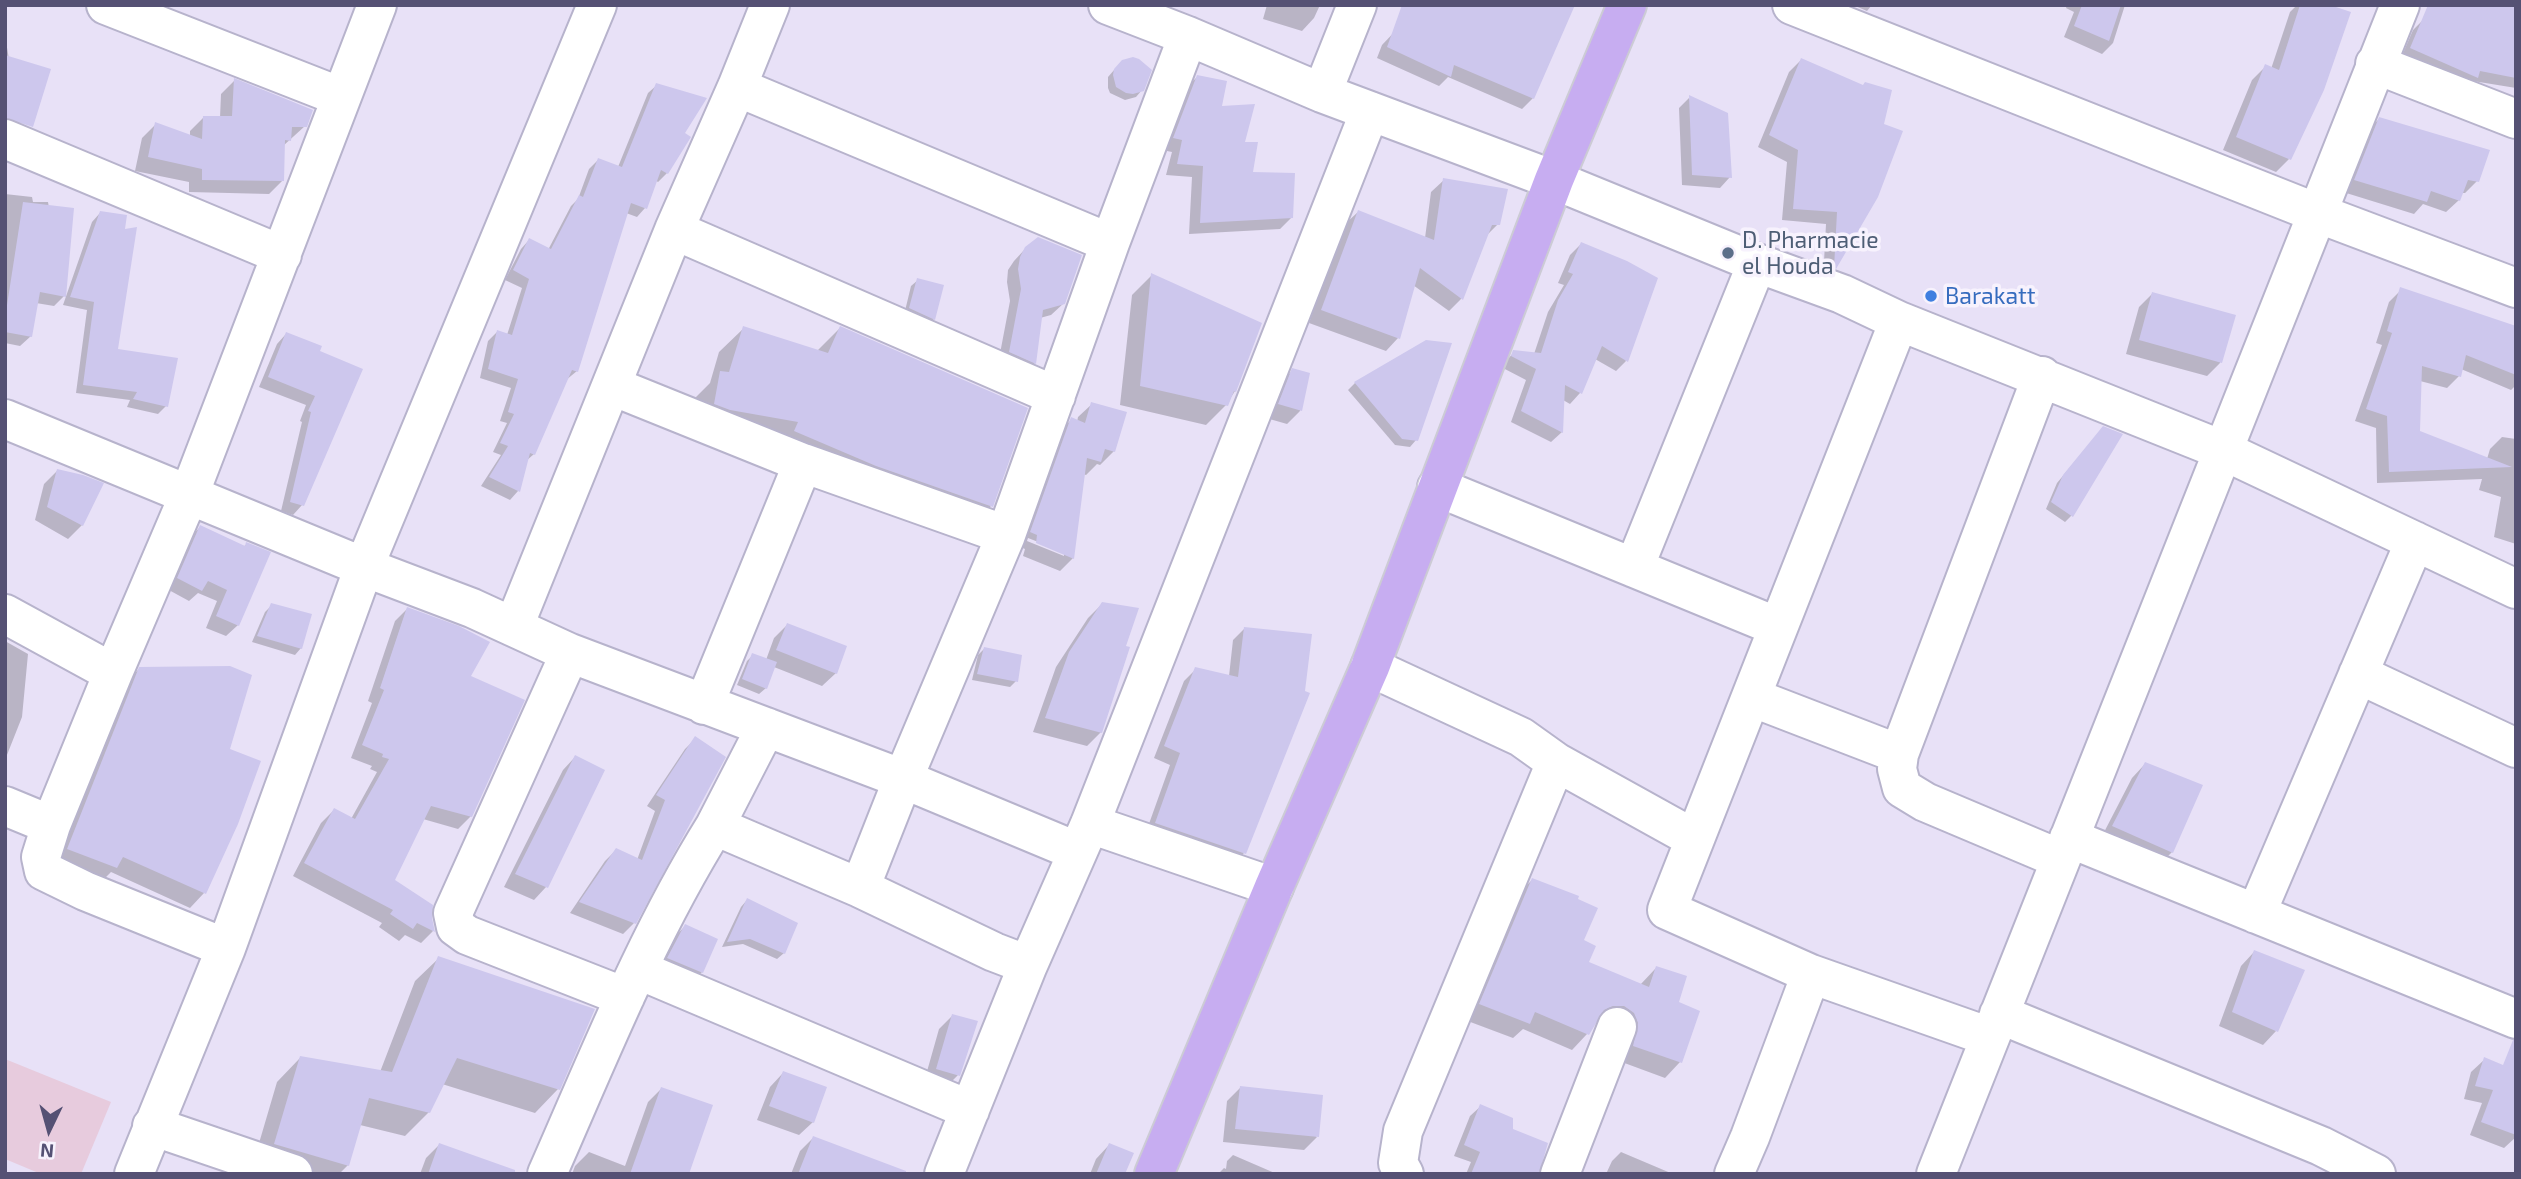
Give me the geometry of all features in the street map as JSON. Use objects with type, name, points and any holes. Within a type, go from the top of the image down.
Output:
[{"type":"main road","points":[[1154,1174],[1370,667],[1554,180],[1627,5]]},
{"type":"street","points":[[106,5],[341,97]]},
{"type":"street","points":[[226,948],[85,891],[44,871],[41,857],[51,825],[113,673],[189,495],[377,5]]},
{"type":"street","points":[[134,1174],[226,948],[364,567],[597,5]]},
{"type":"street","points":[[514,626],[674,230],[737,88],[770,5]]},
{"type":"street","points":[[1108,5],[1322,93],[1554,180],[1757,263],[1842,294],[1899,321],[2222,450],[2516,589]]},
{"type":"street","points":[[1322,93],[1357,5]]},
{"type":"street","points":[[1792,5],[2317,213],[2516,288]]},
{"type":"street","points":[[1936,1174],[2317,213],[2375,64],[2392,7]]},
{"type":"street","points":[[860,888],[1006,535],[1110,243],[1188,36]]},
{"type":"street","points":[[2375,64],[2516,119]]},
{"type":"street","points":[[737,88],[1110,243]]},
{"type":"street","points":[[944,1174],[1083,837],[1370,110]]},
{"type":"street","points":[[5,139],[282,255]]},
{"type":"street","points":[[674,230],[1056,396]]},
{"type":"street","points":[[1633,568],[1757,263]]},
{"type":"street","points":[[1899,321],[1667,909],[1811,974],[1995,1025],[2308,1140],[2376,1174]]},
{"type":"street","points":[[2042,376],[1899,754],[1897,769],[1902,788],[1925,802],[2256,914],[2516,1019]]},
{"type":"street","points":[[612,386],[803,463],[1006,535]]},
{"type":"street","points":[[5,419],[514,626],[570,653],[903,779],[1083,837],[1274,887]]},
{"type":"street","points":[[704,705],[803,463]]},
{"type":"street","points":[[1437,487],[1778,628]]},
{"type":"street","points":[[2256,914],[2415,541]]},
{"type":"street","points":[[5,614],[113,673]]},
{"type":"street","points":[[570,653],[453,912],[456,927],[467,935],[632,983],[970,1110]]},
{"type":"street","points":[[1370,667],[1521,737],[1556,762],[1693,838]]},
{"type":"street","points":[[2358,674],[2516,748]]},
{"type":"street","points":[[1751,697],[1899,754]]},
{"type":"street","points":[[547,1174],[632,983],[685,875],[715,826],[766,727]]},
{"type":"street","points":[[1404,1174],[1398,1163],[1403,1131],[1556,762]]},
{"type":"street","points":[[5,806],[51,825]]},
{"type":"street","points":[[715,826],[860,888],[994,952],[1028,965]]},
{"type":"street","points":[[1734,1174],[1751,1137],[1811,974]]},
{"type":"street","points":[[1560,1174],[1618,1027]]},
{"type":"street","points":[[152,1126],[293,1174]]},
{"type":"shaded area","points":[[5,5],[2516,5],[2516,1174],[5,1174]]},
{"type":"shaded area","points":[[5,1059],[111,1102],[81,1174],[41,1174],[5,1159]]},
{"type":"building","points":[[1402,5],[1575,5],[1534,99],[1454,65],[1451,77],[1387,47]]},
{"type":"building","points":[[2082,5],[2121,5],[2109,41],[2074,26]]},
{"type":"building","points":[[2300,5],[2330,5],[2351,12],[2324,90],[2291,160],[2236,137],[2265,64],[2279,70]]},
{"type":"building","points":[[2428,5],[2516,5],[2516,78],[2480,71],[2478,78],[2410,48]]},
{"type":"building","points":[[5,55],[51,69],[33,127],[5,118]]},
{"type":"building","points":[[1133,57],[1152,70],[1144,91],[1133,94],[1116,87],[1113,75],[1114,69],[1122,60]]},
{"type":"building","points":[[1801,58],[1863,85],[1865,82],[1892,90],[1884,124],[1903,131],[1878,197],[1836,269],[1837,212],[1793,209],[1798,150],[1769,135]]},
{"type":"building","points":[[1197,75],[1227,81],[1222,106],[1255,104],[1245,142],[1258,142],[1253,172],[1295,173],[1293,218],[1200,223],[1203,166],[1177,164],[1182,140],[1173,138]]},
{"type":"building","points":[[234,78],[313,110],[307,127],[292,127],[291,141],[285,140],[284,181],[202,180],[202,169],[148,157],[155,122],[202,139],[203,116],[232,116]]},
{"type":"building","points":[[656,83],[707,98],[685,133],[691,137],[668,174],[661,170],[647,209],[631,203],[578,372],[572,370],[535,455],[530,453],[520,492],[489,477],[508,446],[500,443],[514,414],[508,412],[518,379],[488,369],[497,330],[512,335],[529,279],[513,270],[529,238],[551,249],[579,195],[583,197],[598,158],[622,167]]},
{"type":"building","points":[[1689,95],[1728,113],[1732,178],[1692,175]]},
{"type":"building","points":[[2379,117],[2490,150],[2479,182],[2468,180],[2460,201],[2431,191],[2427,202],[2354,180]]},
{"type":"building","points":[[1443,178],[1508,189],[1500,225],[1492,225],[1463,300],[1420,268],[1400,339],[1321,310],[1358,210],[1434,240]]},
{"type":"building","points":[[23,202],[74,208],[66,297],[40,292],[32,337],[5,332]]},
{"type":"building","points":[[100,211],[127,215],[125,229],[137,227],[118,349],[178,358],[168,407],[133,399],[137,392],[83,385],[94,302],[70,297]]},
{"type":"building","points":[[1038,237],[1082,255],[1065,304],[1043,310],[1036,364],[1009,352],[1021,289],[1018,269],[1020,257],[1025,247]]},
{"type":"building","points":[[1581,242],[1627,261],[1658,278],[1628,362],[1602,346],[1582,394],[1565,385],[1563,433],[1521,411],[1536,369],[1511,356],[1513,350],[1541,353],[1558,300],[1573,274],[1568,272]]},
{"type":"building","points":[[1151,273],[1262,323],[1228,406],[1140,386]]},
{"type":"building","points":[[917,278],[944,285],[935,320],[909,308]]},
{"type":"building","points":[[2400,287],[2516,326],[2516,375],[2466,355],[2461,377],[2422,366],[2420,431],[2512,467],[2389,472],[2387,416],[2366,409],[2392,333],[2387,331]]},
{"type":"building","points":[[2152,292],[2236,315],[2222,363],[2139,340]]},
{"type":"building","points":[[743,326],[828,353],[840,326],[1028,408],[993,507],[876,466],[794,431],[798,422],[730,410],[714,404],[720,371],[729,372]]},
{"type":"building","points":[[286,332],[322,346],[320,351],[363,369],[304,506],[290,502],[311,412],[308,411],[315,396],[268,377]]},
{"type":"building","points":[[1426,340],[1452,343],[1418,441],[1402,439],[1354,382]]},
{"type":"building","points":[[1292,368],[1310,373],[1302,411],[1278,404]]},
{"type":"building","points":[[1091,402],[1127,412],[1115,452],[1105,449],[1101,462],[1087,458],[1074,559],[1036,543],[1037,535],[1030,532],[1071,417],[1085,423]]},
{"type":"building","points":[[2103,426],[2123,434],[2073,517],[2051,502],[2063,475]]},
{"type":"building","points":[[57,469],[104,483],[83,526],[47,507]]},
{"type":"building","points":[[200,525],[245,546],[246,542],[271,552],[239,626],[216,616],[227,590],[208,581],[202,591],[177,578]]},
{"type":"building","points":[[1102,602],[1139,608],[1126,646],[1130,647],[1102,733],[1045,718],[1069,652]]},
{"type":"building","points":[[271,603],[312,614],[302,649],[257,636]]},
{"type":"building","points":[[407,607],[459,626],[490,642],[471,676],[525,700],[472,817],[431,806],[395,880],[433,905],[435,932],[417,923],[413,929],[390,914],[393,910],[304,863],[334,808],[355,819],[389,759],[362,745],[384,690],[380,688]]},
{"type":"building","points":[[787,623],[847,646],[837,674],[776,650]]},
{"type":"building","points":[[1244,627],[1312,634],[1305,691],[1310,693],[1246,854],[1155,823],[1180,753],[1164,746],[1195,667],[1238,677]]},
{"type":"building","points":[[984,647],[1022,655],[1018,682],[977,674]]},
{"type":"building","points":[[752,653],[777,662],[767,689],[742,679]]},
{"type":"building","points":[[230,666],[252,675],[230,749],[261,761],[238,824],[206,894],[123,857],[117,868],[67,849],[139,667]]},
{"type":"building","points":[[695,736],[726,757],[636,924],[579,902],[616,848],[642,860],[665,800],[656,795]]},
{"type":"building","points":[[575,755],[605,770],[548,888],[515,874]]},
{"type":"building","points":[[2145,762],[2203,785],[2173,853],[2112,826]]},
{"type":"building","points":[[1532,878],[1579,896],[1578,899],[1598,908],[1584,940],[1596,946],[1589,962],[1649,987],[1656,966],[1687,976],[1679,1002],[1700,1011],[1682,1063],[1633,1046],[1638,1023],[1634,1013],[1624,1006],[1613,1006],[1604,1010],[1589,1035],[1535,1012],[1530,1024],[1479,1004]]},
{"type":"building","points":[[747,898],[798,923],[785,954],[750,939],[727,942]]},
{"type":"building","points":[[685,924],[718,939],[703,973],[667,958]]},
{"type":"building","points":[[2254,950],[2305,970],[2278,1032],[2232,1012]]},
{"type":"building","points":[[438,956],[595,1009],[560,1090],[457,1058],[430,1113],[369,1098],[349,1166],[274,1144],[300,1056],[392,1072]]},
{"type":"building","points":[[952,1014],[978,1021],[960,1076],[936,1069]]},
{"type":"building","points":[[2513,1040],[2516,1040],[2516,1135],[2481,1122],[2493,1090],[2475,1086],[2484,1057],[2503,1065]]},
{"type":"building","points":[[783,1071],[827,1087],[814,1123],[769,1106]]},
{"type":"building","points":[[1240,1086],[1323,1095],[1319,1137],[1235,1129]]},
{"type":"building","points":[[661,1087],[713,1105],[689,1174],[630,1174]]},
{"type":"building","points":[[1480,1104],[1513,1118],[1513,1129],[1548,1143],[1539,1174],[1471,1174],[1480,1152],[1464,1145]]},
{"type":"building","points":[[813,1136],[906,1171],[906,1174],[798,1174]]},
{"type":"building","points":[[439,1143],[515,1170],[515,1174],[428,1174]]},
{"type":"building","points":[[1109,1143],[1134,1153],[1125,1174],[1096,1174]]},
{"type":"place","name":"D. Pharmacie el Houda","points":[[1728,253]]},
{"type":"place","name":"Barakatt","points":[[1931,296]]}]
